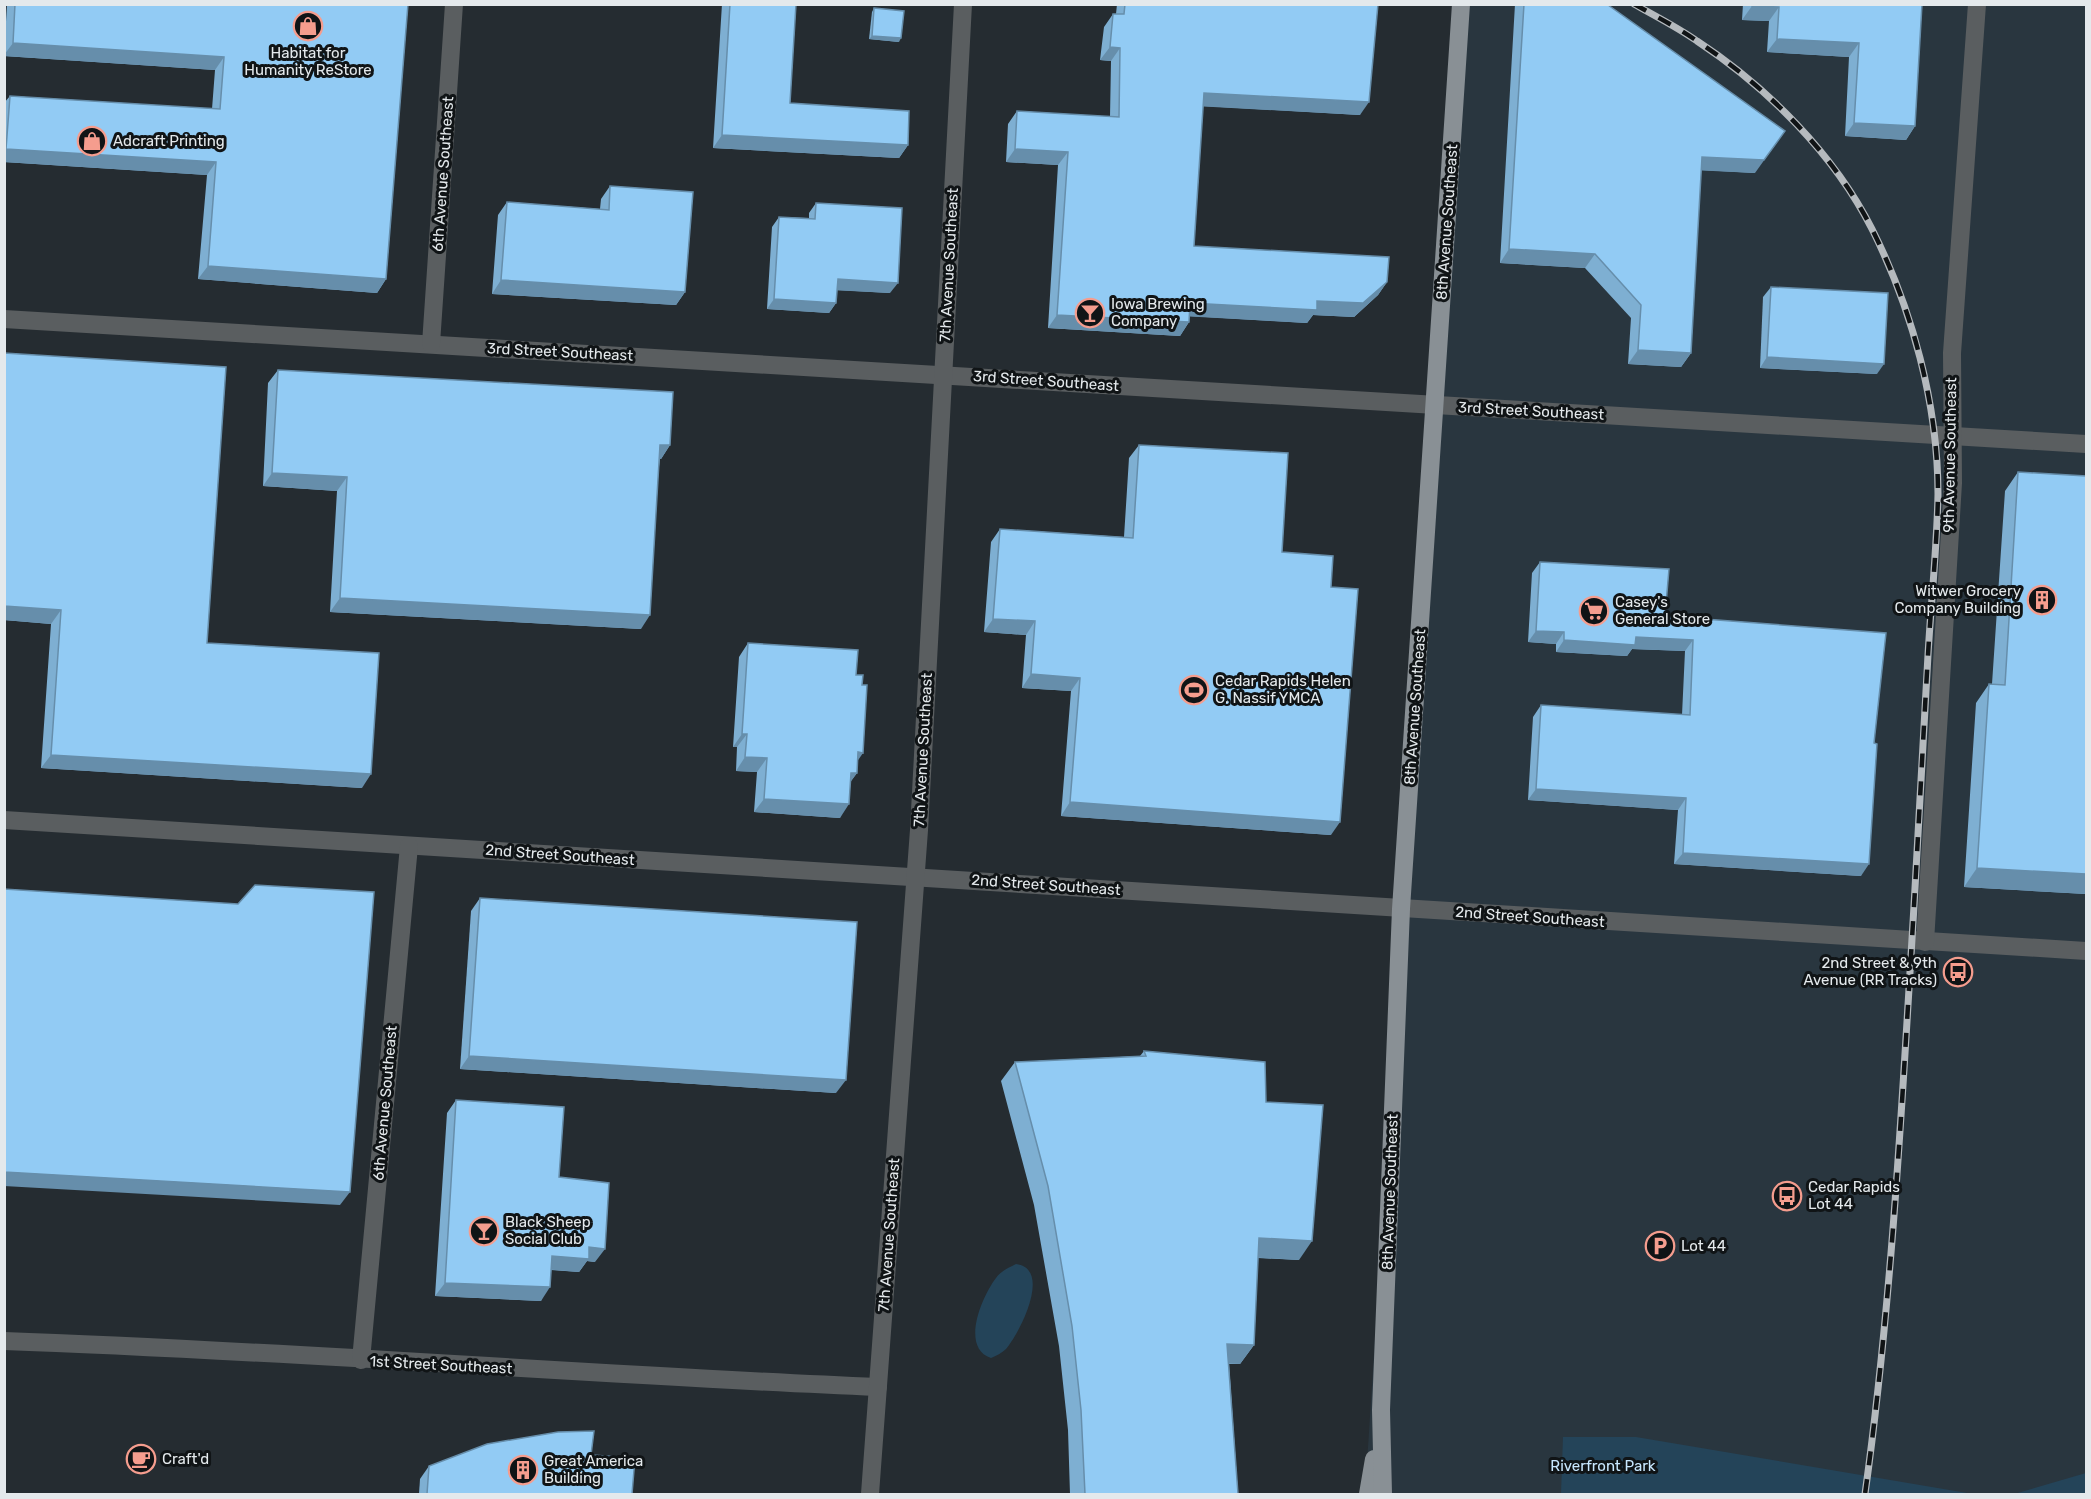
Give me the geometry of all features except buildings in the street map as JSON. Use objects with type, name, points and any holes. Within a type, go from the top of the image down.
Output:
[{"type":"main road","name":"8th Avenue Southeast","points":[[1383,1494],[1381,1410],[1401,909],[1461,4]]},
{"type":"main road","name":"8th Avenue Southeast","points":[[1368,1494],[1381,1410]]},
{"type":"street","name":"6th Avenue Southeast","points":[[431,344],[454,4]]},
{"type":"street","name":"7th Avenue Southeast","points":[[870,1494],[915,877],[963,4]]},
{"type":"street","name":"9th Avenue Southeast","points":[[1925,942],[1953,483],[1952,353],[1977,4]]},
{"type":"street","name":"3rd Street Southeast","points":[[4,319],[2086,444]]},
{"type":"street","name":"2nd Street Southeast","points":[[4,820],[2086,951]]},
{"type":"street","name":"6th Avenue Southeast","points":[[361,1360],[409,846]]},
{"type":"street","name":"1st Street Southeast","points":[[4,1341],[124,1345],[878,1387]]},
{"type":"shaded area","points":[[1461,5],[2086,5],[2086,1494],[1365,1494]]},
{"type":"green space","points":[[1016,1264],[1027,1268],[1032,1277],[1033,1289],[1030,1303],[1012,1341],[1004,1350],[991,1358],[982,1352],[977,1344],[975,1333],[980,1309],[996,1278]]},
{"type":"green space","name":"Riverfront Park","points":[[1563,1437],[1636,1437],[1973,1494],[1561,1494]]},
{"type":"green space","points":[[2086,1473],[2086,1494],[2014,1494]]},
{"type":"railway","points":[[1634,4],[1674,26],[1749,79],[1796,124],[1838,174],[1872,229],[1886,260],[1910,324],[1928,392],[1937,460],[1935,555],[1895,1201],[1882,1348],[1865,1494]]},
{"type":"place","name":"Habitat for Humanity ReStore","points":[[308,26]]},
{"type":"place","name":"Adcraft Printing","points":[[92,141]]},
{"type":"place","name":"Iowa Brewing Company","points":[[1090,313]]},
{"type":"place","name":"Witwer Grocery Company Building","points":[[2042,600]]},
{"type":"place","name":"Casey's General Store","points":[[1594,611]]},
{"type":"place","name":"Cedar Rapids Helen G. Nassif YMCA","points":[[1194,690]]},
{"type":"place","name":"2nd Street & 9th Avenue (RR Tracks)","points":[[1958,972]]},
{"type":"place","name":"Cedar Rapids Lot 44","points":[[1787,1196]]},
{"type":"place","name":"Black Sheep Social Club","points":[[484,1231]]},
{"type":"place","name":"Lot 44","points":[[1660,1246]]},
{"type":"place","name":"Craft'd","points":[[141,1459]]},
{"type":"place","name":"Great America Building","points":[[523,1470]]}]
